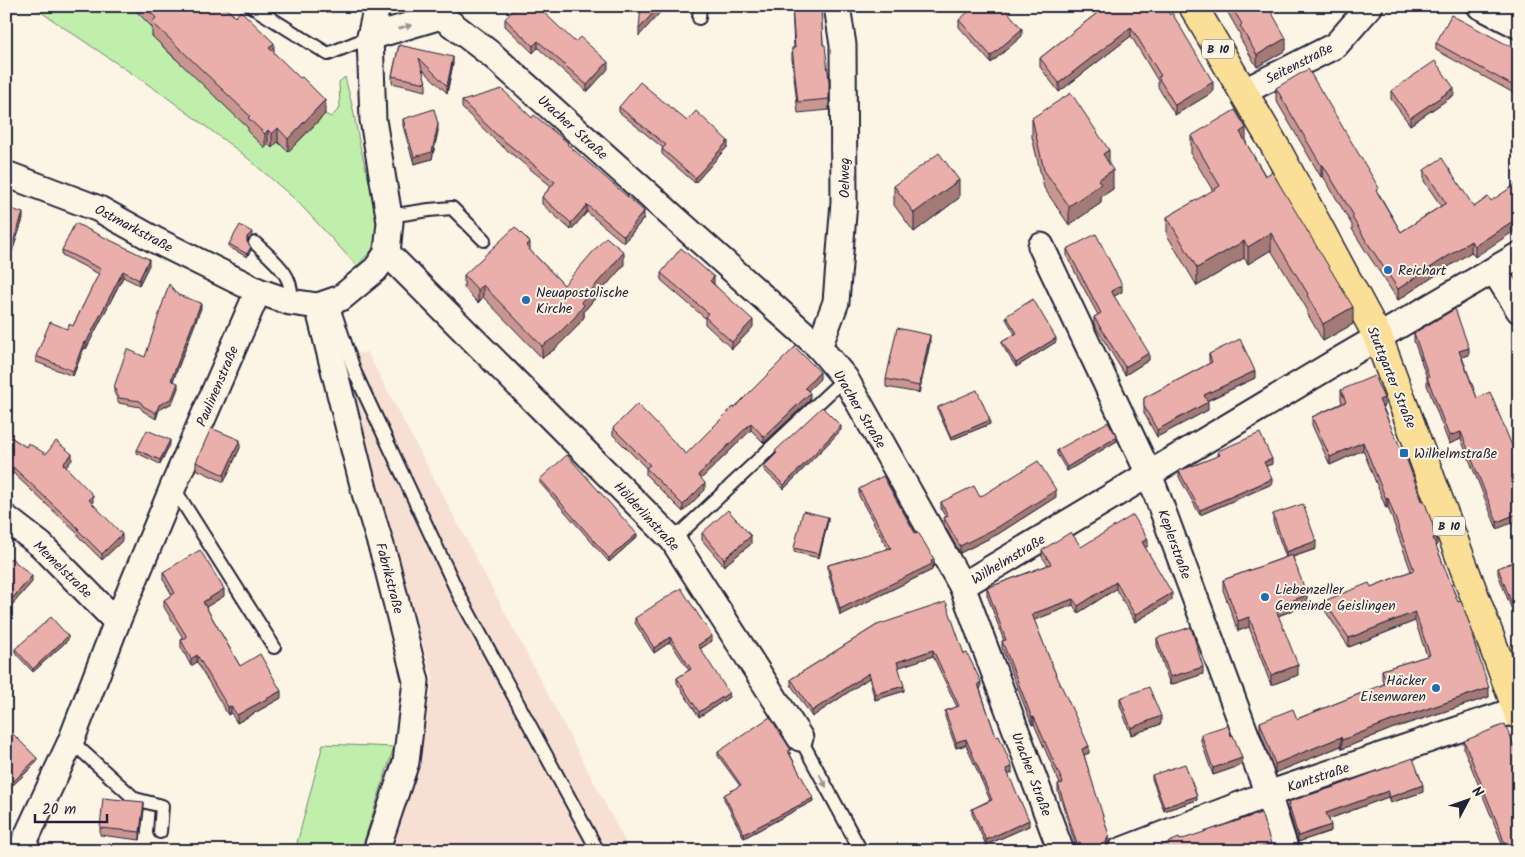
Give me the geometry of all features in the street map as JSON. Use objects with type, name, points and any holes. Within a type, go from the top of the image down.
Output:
[{"type":"main road","name":"Stuttgarter Straße","points":[[1192,6],[1276,148],[1378,337],[1518,711]]},
{"type":"street","points":[[258,291],[290,302],[324,303],[341,298],[376,269],[387,254],[390,222],[373,120],[370,37],[377,6]]},
{"type":"street","name":"Uracher Straße","points":[[415,6],[437,11],[492,55],[819,347],[845,378],[962,586],[1061,851]]},
{"type":"street","name":"Oelweg","points":[[819,347],[836,302],[844,202],[843,45],[837,6]]},
{"type":"street","name":"Seitenstraße","points":[[1243,92],[1336,45],[1370,6]]},
{"type":"street","points":[[1480,6],[1519,26]]},
{"type":"street","points":[[370,37],[437,11]]},
{"type":"street","name":"Ostmarkstraße","points":[[6,174],[100,209],[155,240],[258,291]]},
{"type":"street","name":"Keplerstraße","points":[[1041,246],[1149,474],[1268,794],[1286,851]]},
{"type":"street","name":"Hölderlinstraße","points":[[387,254],[673,540],[800,738]]},
{"type":"street","name":"Wilhelmstraße","points":[[962,586],[1378,337],[1519,255]]},
{"type":"street","points":[[1494,270],[1519,310]]},
{"type":"street","name":"Paulinenstraße","points":[[20,851],[70,741],[173,487],[258,291]]},
{"type":"street","name":"Fabrikstraße","points":[[324,303],[365,493],[386,562],[416,681],[406,762],[376,851]]},
{"type":"street","name":"Memelstraße","points":[[6,518],[41,545],[117,622]]},
{"type":"street","name":"Kantstraße","points":[[1120,851],[1268,794],[1518,711]]},
{"type":"lane","points":[[251,6],[328,54],[370,37]]},
{"type":"lane","points":[[389,216],[452,208],[484,240]]},
{"type":"lane","points":[[255,244],[282,268],[292,292],[290,302]]},
{"type":"lane","points":[[324,303],[355,373],[460,594],[598,851]]},
{"type":"lane","points":[[673,540],[845,378]]},
{"type":"lane","points":[[173,487],[274,647]]},
{"type":"lane","name":"Hölderlinstraße","points":[[800,738],[861,851]]},
{"type":"lane","points":[[70,741],[135,799],[162,806],[160,832]]},
{"type":"shaded area","points":[[367,352],[630,851],[387,851],[424,733],[433,678],[338,357]]},
{"type":"green space","points":[[32,6],[131,6],[156,31],[152,36],[173,57],[234,106],[265,147],[268,144],[272,148],[278,142],[288,152],[325,114],[331,117],[340,108],[339,82],[345,77],[372,192],[377,230],[372,250],[357,266],[297,201],[244,155],[165,96]]},
{"type":"green space","points":[[323,744],[394,747],[361,851],[295,851]]},
{"type":"building","points":[[145,6],[224,6],[235,17],[241,11],[274,43],[269,48],[325,100],[288,139],[278,128],[272,134],[268,130],[265,134],[248,118],[250,116],[152,22],[156,18]]},
{"type":"building","points":[[517,6],[537,6],[575,42],[580,37],[608,62],[587,85],[538,41],[533,46],[505,19]]},
{"type":"building","points":[[641,6],[659,6],[639,29]]},
{"type":"building","points":[[792,6],[821,6],[823,45],[825,45],[829,81],[829,99],[798,102],[792,48],[795,48]]},
{"type":"building","points":[[975,6],[1003,6],[1022,29],[991,56],[959,20]]},
{"type":"building","points":[[1106,6],[1164,6],[1170,15],[1172,13],[1213,82],[1175,105],[1158,77],[1161,76],[1131,27],[1059,83],[1040,58]]},
{"type":"building","points":[[1231,6],[1268,6],[1286,38],[1257,55]]},
{"type":"building","points":[[1451,15],[1519,51],[1519,89],[1436,43]]},
{"type":"building","points":[[399,45],[453,57],[447,86],[419,58],[426,83],[392,76]]},
{"type":"building","points":[[1435,61],[1454,88],[1410,118],[1391,91]]},
{"type":"building","points":[[1308,69],[1379,188],[1376,190],[1401,232],[1446,203],[1424,170],[1442,158],[1474,207],[1488,197],[1491,201],[1519,182],[1519,217],[1475,246],[1471,241],[1398,289],[1365,239],[1352,217],[1354,216],[1323,165],[1321,165],[1276,88]]},
{"type":"building","points":[[640,82],[687,121],[696,111],[728,141],[695,178],[662,149],[666,145],[619,107]]},
{"type":"building","points":[[502,89],[532,118],[534,115],[568,143],[644,211],[624,236],[587,205],[571,223],[542,197],[555,182],[497,135],[462,101]]},
{"type":"building","points":[[1071,93],[1109,150],[1103,154],[1113,170],[1098,180],[1101,184],[1069,206],[1044,170],[1032,118]]},
{"type":"building","points":[[434,109],[438,124],[432,152],[414,157],[403,119]]},
{"type":"building","points":[[1235,110],[1246,128],[1240,132],[1265,176],[1272,172],[1353,307],[1323,324],[1308,294],[1271,233],[1248,247],[1244,241],[1197,268],[1167,217],[1220,186],[1191,136]]},
{"type":"building","points":[[939,153],[959,180],[914,213],[894,186]]},
{"type":"building","points":[[6,207],[23,213],[9,254],[6,253]]},
{"type":"building","points":[[75,223],[149,259],[139,280],[123,271],[86,343],[84,342],[73,371],[36,356],[50,322],[67,329],[69,324],[73,326],[101,269],[62,250]]},
{"type":"building","points":[[240,225],[252,232],[247,237],[247,242],[251,247],[247,254],[229,244]]},
{"type":"building","name":"Neuapostolische Kirche","points":[[515,227],[530,242],[526,246],[564,285],[606,237],[624,252],[581,302],[584,305],[575,317],[555,337],[542,346],[483,285],[478,290],[464,275]]},
{"type":"building","points":[[1096,234],[1122,285],[1111,291],[1149,353],[1125,367],[1094,317],[1101,313],[1067,249]]},
{"type":"building","points":[[681,248],[714,277],[710,281],[753,320],[732,342],[705,317],[708,313],[661,273]]},
{"type":"building","points":[[169,284],[178,295],[201,303],[171,380],[178,383],[172,398],[159,405],[156,413],[143,406],[140,401],[119,398],[114,387],[127,349],[145,357]]},
{"type":"building","points":[[1033,299],[1056,338],[1016,363],[1002,342],[1017,333],[1006,316]]},
{"type":"building","points":[[1455,309],[1469,348],[1459,351],[1477,398],[1490,392],[1519,463],[1519,513],[1497,522],[1461,432],[1449,436],[1427,377],[1429,377],[1414,333]]},
{"type":"building","points":[[897,328],[930,335],[919,386],[886,379]]},
{"type":"building","points":[[1240,339],[1255,371],[1204,395],[1208,402],[1157,430],[1144,406],[1144,398],[1212,362],[1209,354]]},
{"type":"building","points":[[795,347],[820,372],[805,388],[810,393],[764,437],[751,423],[698,475],[705,483],[683,505],[646,468],[650,465],[613,428],[637,404],[686,454]]},
{"type":"building","points":[[1374,376],[1384,398],[1379,400],[1405,455],[1422,501],[1424,500],[1437,537],[1433,538],[1458,602],[1461,601],[1474,636],[1472,636],[1489,688],[1391,721],[1342,740],[1341,737],[1275,764],[1260,722],[1293,709],[1297,719],[1387,683],[1382,670],[1430,655],[1415,612],[1349,638],[1324,601],[1369,583],[1371,587],[1414,570],[1388,498],[1386,499],[1363,442],[1330,457],[1312,417],[1346,402],[1341,390]]},
{"type":"building","points":[[977,390],[990,420],[951,437],[938,407]]},
{"type":"building","points":[[822,407],[841,426],[784,485],[764,466],[777,453],[775,451]]},
{"type":"building","points":[[1108,422],[1117,437],[1067,467],[1057,450]]},
{"type":"building","points":[[211,428],[240,440],[224,475],[196,462]]},
{"type":"building","points":[[147,430],[170,440],[160,460],[137,450]]},
{"type":"building","points":[[1260,433],[1272,459],[1264,462],[1272,479],[1200,510],[1179,471],[1220,455],[1218,451]]},
{"type":"building","points":[[6,434],[26,447],[28,443],[46,454],[56,441],[72,454],[63,464],[93,495],[89,500],[122,534],[102,554],[79,529],[13,467],[11,470],[6,467]]},
{"type":"building","points":[[567,455],[637,534],[609,558],[540,479]]},
{"type":"building","points":[[1038,461],[1056,490],[998,527],[960,546],[944,518],[948,516],[941,502],[974,486],[980,497]]},
{"type":"building","points":[[883,476],[915,533],[918,532],[934,559],[931,561],[932,564],[840,609],[828,565],[891,548],[859,489]]},
{"type":"building","points":[[1303,504],[1316,541],[1286,552],[1273,514]]},
{"type":"building","points":[[728,510],[751,536],[724,559],[702,533]]},
{"type":"building","points":[[803,511],[828,517],[819,554],[794,548]]},
{"type":"building","points":[[1133,515],[1148,539],[1142,542],[1172,593],[1135,615],[1116,582],[1078,606],[1073,599],[1032,614],[1054,670],[1089,746],[1082,749],[1109,835],[1106,842],[1108,851],[1083,851],[1080,842],[1077,844],[1058,784],[1063,783],[1034,717],[1032,718],[1002,641],[1006,640],[987,588],[1051,564],[1042,550],[1071,532],[1081,547]]},
{"type":"building","points":[[200,550],[224,589],[203,602],[240,666],[260,654],[281,691],[237,715],[231,706],[228,707],[197,655],[191,659],[181,640],[187,637],[164,600],[175,593],[163,572]]},
{"type":"building","points":[[1292,555],[1307,595],[1275,607],[1298,665],[1271,675],[1249,617],[1238,621],[1223,580]]},
{"type":"building","points":[[11,558],[32,576],[11,600],[6,596],[6,563]]},
{"type":"building","points":[[1519,560],[1519,622],[1498,568]]},
{"type":"building","points":[[681,588],[712,636],[698,645],[729,693],[699,712],[677,678],[691,669],[670,637],[654,648],[635,618]]},
{"type":"building","points":[[946,602],[964,654],[967,653],[981,682],[978,684],[996,737],[999,736],[1012,767],[1006,769],[1029,820],[986,840],[972,809],[992,800],[966,739],[956,742],[945,711],[959,706],[933,650],[897,662],[904,686],[875,694],[869,673],[812,711],[791,679],[877,625]]},
{"type":"building","points":[[51,617],[68,636],[33,669],[15,649]]},
{"type":"building","points":[[1191,627],[1203,667],[1170,677],[1157,638]]},
{"type":"building","points":[[1149,687],[1161,716],[1131,728],[1120,698]]},
{"type":"building","points":[[770,717],[791,750],[788,751],[813,798],[744,834],[724,795],[741,785],[718,752]]},
{"type":"building","points":[[1505,724],[1519,758],[1519,851],[1507,851],[1464,741]]},
{"type":"building","points":[[1228,725],[1231,736],[1233,735],[1242,758],[1213,768],[1201,734]]},
{"type":"building","points":[[6,727],[37,758],[13,782],[6,774]]},
{"type":"building","points":[[1413,758],[1423,785],[1390,797],[1388,791],[1326,813],[1331,825],[1298,836],[1288,802]]},
{"type":"building","points":[[1185,764],[1197,796],[1164,807],[1152,775]]},
{"type":"building","points":[[103,798],[144,802],[140,832],[100,828]]},
{"type":"building","points":[[1261,813],[1271,844],[1250,851],[1148,851],[1179,838],[1180,840]]},
{"type":"place","name":"Reichart","points":[[1388,270]]},
{"type":"place","name":"Neuapostolische Kirche","points":[[526,300]]},
{"type":"place","name":"Wilhelmstraße","points":[[1404,453]]},
{"type":"place","name":"Liebenzeller Gemeinde Geislingen","points":[[1265,597]]},
{"type":"place","name":"Häcker Eisenwaren","points":[[1436,688]]}]
